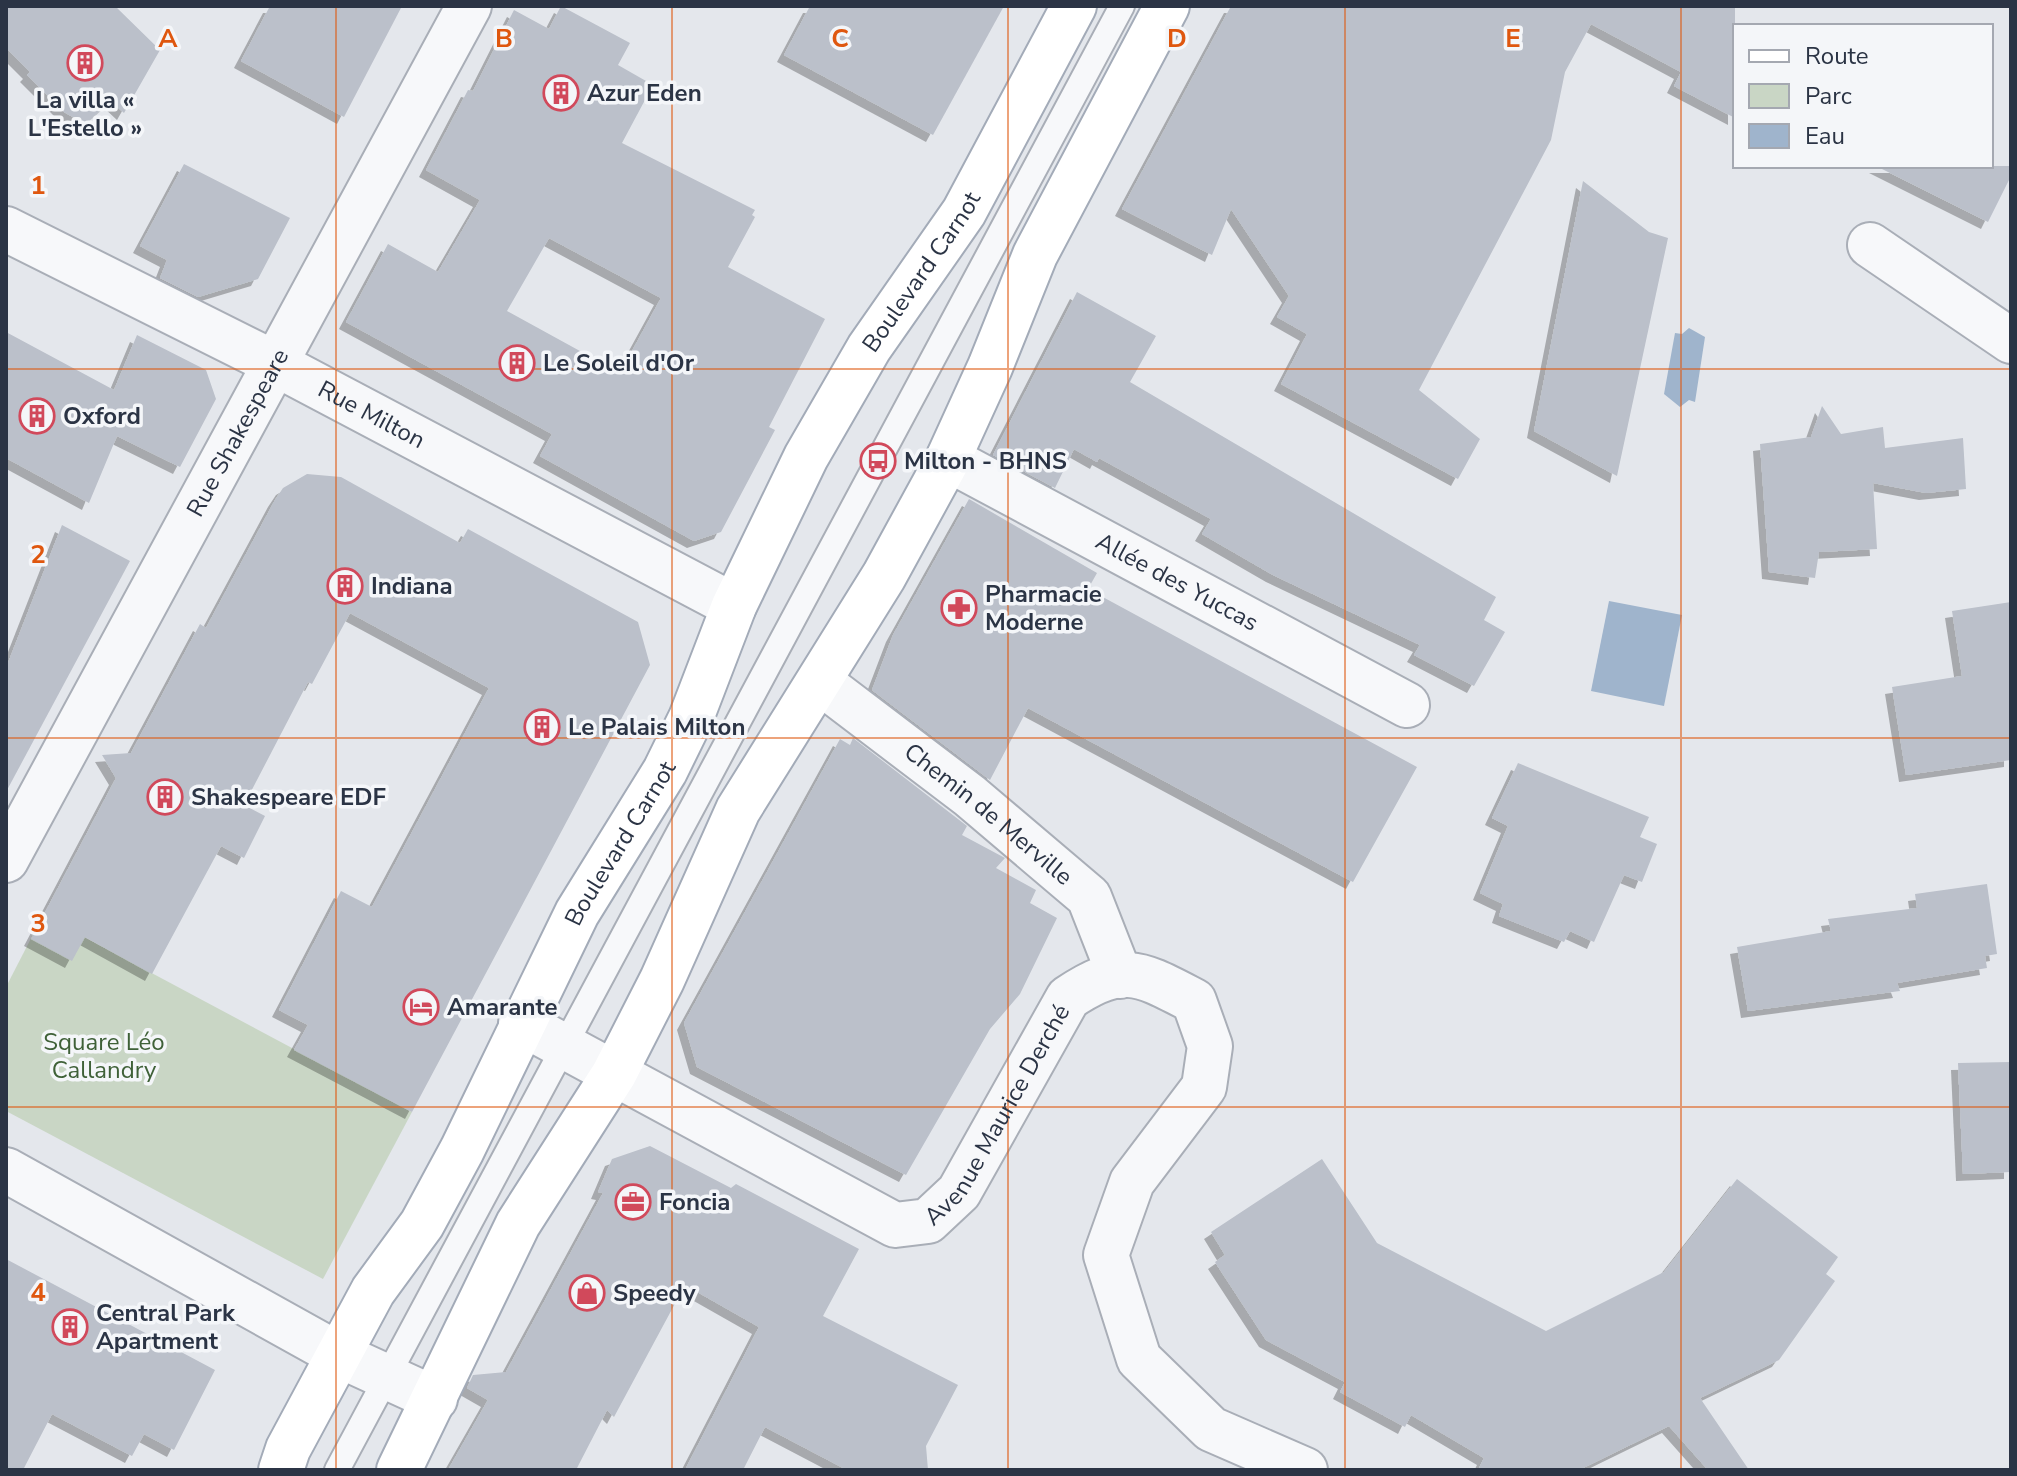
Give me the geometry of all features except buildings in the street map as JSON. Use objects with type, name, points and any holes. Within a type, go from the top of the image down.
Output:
[{"type":"main road","name":"Boulevard Carnot","points":[[281,1470],[373,1291],[415,1235],[435,1200],[577,913],[665,771],[691,718],[734,606],[834,404],[911,284],[945,243],[964,212],[1074,6]]},
{"type":"main road","points":[[399,1470],[460,1349],[476,1304],[518,1224],[614,1074],[662,980],[738,810],[884,576],[948,459],[1035,255],[1167,6]]},
{"type":"street","name":"Rue Shakespeare","points":[[6,860],[469,6]]},
{"type":"street","name":"Rue Milton","points":[[6,229],[276,364],[734,606]]},
{"type":"street","points":[[1870,245],[2011,341]]},
{"type":"street","name":"Allée des Yuccas","points":[[948,459],[1407,705]]},
{"type":"street","name":"Chemin de Merville","points":[[820,682],[970,796],[1089,897],[1120,976]]},
{"type":"street","name":"Avenue Maurice Derché","points":[[521,1023],[895,1225],[928,1221],[959,1192],[1068,998],[1098,978],[1143,974],[1194,1001],[1210,1046],[1204,1087],[1132,1182],[1106,1255],[1139,1359],[1211,1429],[1305,1470]]},
{"type":"street","points":[[6,1170],[339,1355],[435,1399]]},
{"type":"lane","points":[[337,1470],[1122,6]]},
{"type":"green space","name":"Square Léo Callandry","points":[[43,915],[412,1112],[323,1279],[6,1111],[6,987]]},
{"type":"water","points":[[1689,328],[1705,337],[1695,402],[1689,400],[1680,407],[1664,394],[1675,333],[1682,334]]},
{"type":"water","points":[[1609,601],[1682,615],[1664,706],[1591,691]]},
{"type":"place","name":"La villa « L'Estello »","points":[[85,63]]},
{"type":"place","name":"Azur Eden","points":[[561,93]]},
{"type":"place","name":"Le Soleil d'Or","points":[[517,363]]},
{"type":"place","name":"Oxford","points":[[37,416]]},
{"type":"place","name":"Milton - BHNS","points":[[878,461]]},
{"type":"place","name":"Indiana","points":[[345,586]]},
{"type":"place","name":"Pharmacie Moderne","points":[[959,608]]},
{"type":"place","name":"Le Palais Milton","points":[[542,727]]},
{"type":"place","name":"Shakespeare EDF","points":[[165,797]]},
{"type":"place","name":"Amarante","points":[[421,1007]]},
{"type":"place","name":"Foncia","points":[[633,1202]]},
{"type":"place","name":"Speedy","points":[[587,1293]]},
{"type":"place","name":"Central Park Apartment","points":[[70,1327]]}]
